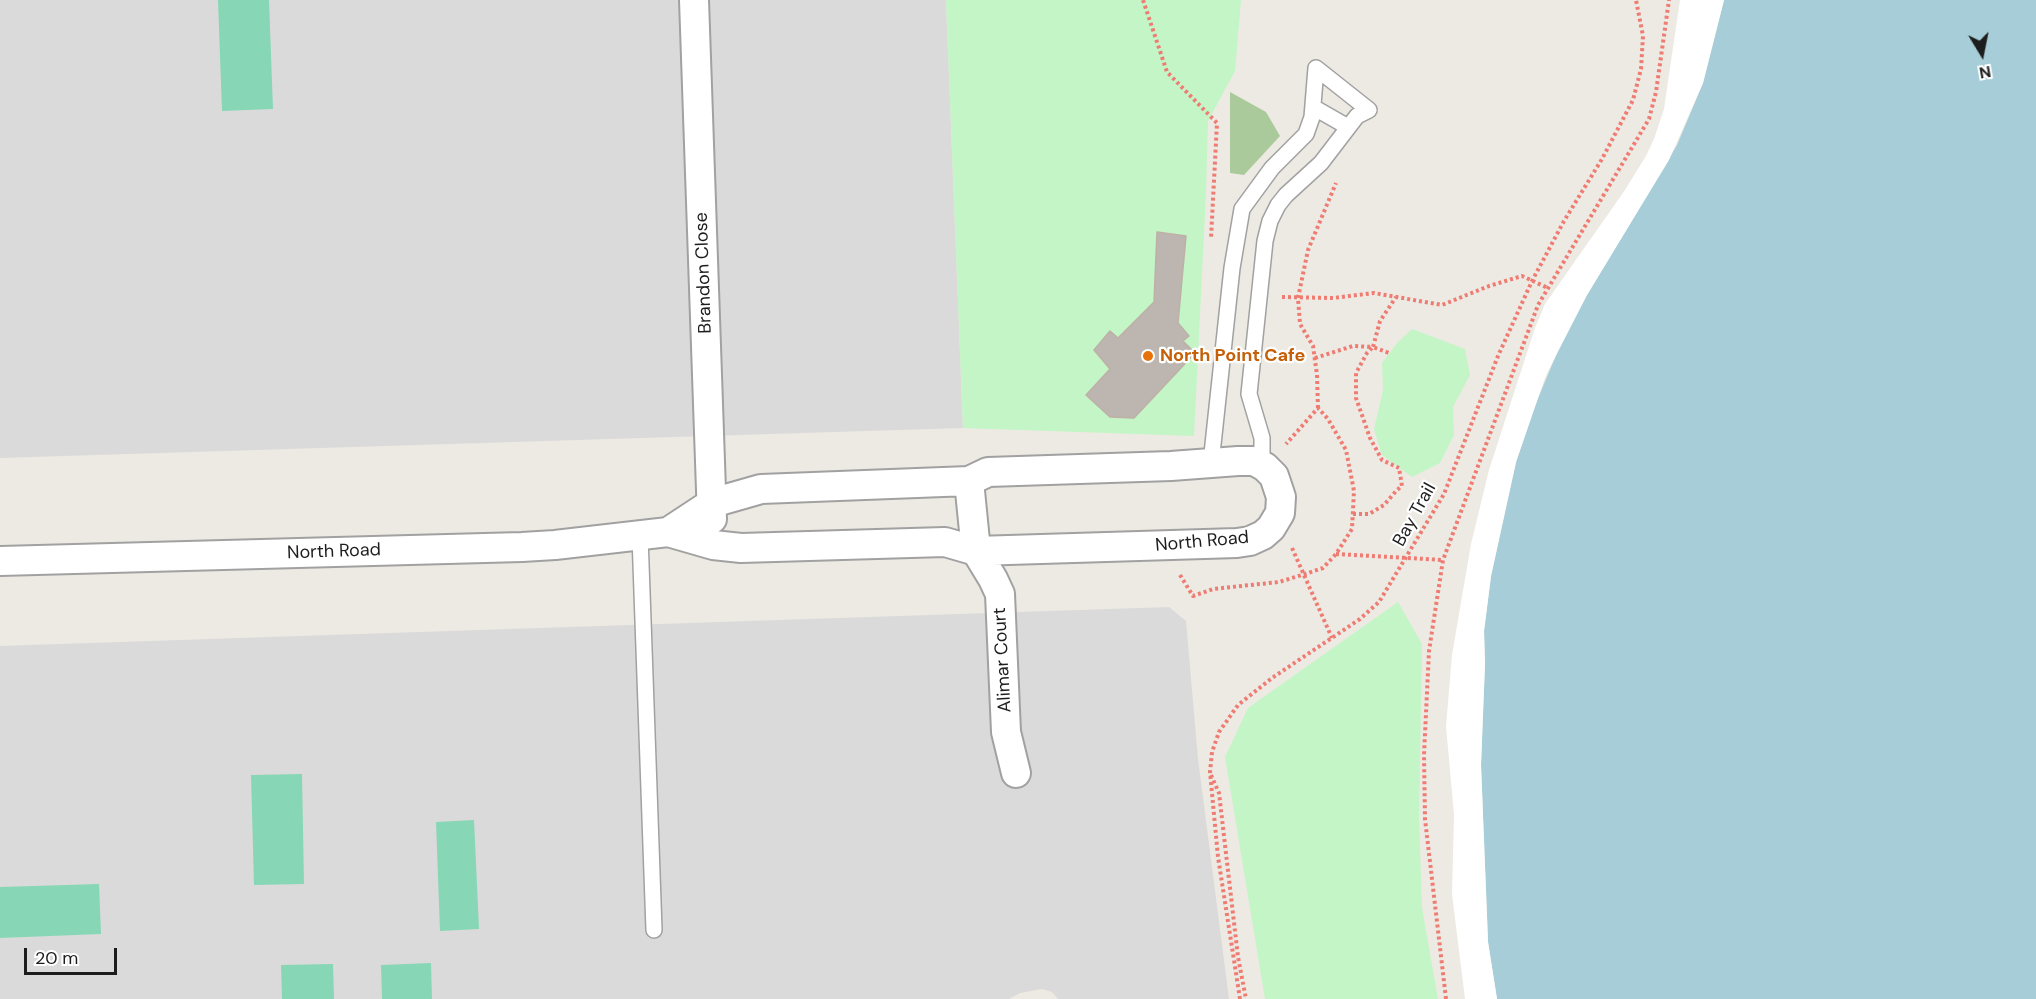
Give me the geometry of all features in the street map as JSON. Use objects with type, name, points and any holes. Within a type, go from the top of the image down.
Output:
[{"type":"street","name":"Brandon Close","points":[[694,0],[713,545]]},
{"type":"street","name":"North Road","points":[[668,532],[712,503],[760,489],[969,481],[988,472],[1171,466],[1238,460],[1254,461],[1264,466]]},
{"type":"street","points":[[1264,466],[1274,476],[1279,489],[1281,504],[1277,519]]},
{"type":"street","points":[[969,481],[976,551]]},
{"type":"street","name":"North Road","points":[[0,561],[522,547],[668,532],[713,545],[741,548],[945,542],[976,551],[1174,546],[1250,541],[1263,535],[1277,519]]},
{"type":"street","name":"Alimar Court","points":[[976,551],[1000,594],[1006,732],[1016,773]]},
{"type":"lane","points":[[1210,463],[1232,268],[1242,209],[1272,168],[1306,134],[1312,117],[1316,68],[1369,110],[1357,116],[1321,163],[1294,186],[1278,205],[1270,221],[1264,242],[1249,394],[1262,438],[1264,466]]},
{"type":"lane","points":[[1313,107],[1348,127]]},
{"type":"lane","points":[[640,536],[654,930]]},
{"type":"path","points":[[1143,0],[1167,72],[1217,123],[1211,243]]},
{"type":"path","name":"Bay Trail","points":[[1240,999],[1218,857],[1210,772],[1212,752],[1219,732],[1238,705],[1272,678],[1360,619],[1379,602],[1407,559],[1444,494],[1498,356],[1532,281],[1633,100],[1641,69],[1643,36],[1636,0]]},
{"type":"path","points":[[1446,999],[1425,819],[1424,766],[1429,651],[1443,560],[1532,319],[1548,288],[1649,119],[1656,92],[1669,0]]},
{"type":"path","points":[[1174,546],[1177,570],[1193,596],[1213,589],[1279,582],[1323,568],[1336,554],[1352,529],[1354,491],[1346,450],[1328,419],[1318,408],[1313,346],[1300,324],[1298,298],[1308,249],[1340,174]]},
{"type":"path","points":[[1259,295],[1333,298],[1374,293],[1442,305],[1521,276],[1548,288]]},
{"type":"path","points":[[1353,514],[1369,514],[1384,505],[1402,486],[1399,468],[1382,460],[1370,438],[1356,398],[1356,374],[1366,353],[1373,347],[1380,321],[1396,297]]},
{"type":"path","points":[[1315,358],[1353,346],[1373,347],[1389,353]]},
{"type":"path","points":[[1264,466],[1318,408]]},
{"type":"path","points":[[1277,519],[1305,574],[1332,638]]},
{"type":"path","points":[[1336,554],[1443,560]]},
{"type":"path","points":[[1210,772],[1219,793],[1246,999]]},
{"type":"shaded area","points":[[0,0],[946,0],[963,428],[0,458]]},
{"type":"shaded area","points":[[1169,607],[1186,621],[1198,759],[1229,999],[1058,999],[1052,992],[1042,989],[1020,993],[1009,999],[0,999],[0,646]]},
{"type":"green space","points":[[218,0],[269,0],[273,109],[222,111]]},
{"type":"green space","points":[[946,0],[1241,0],[1235,71],[1208,121],[1194,436],[963,428]]},
{"type":"green space","points":[[1230,92],[1266,112],[1280,136],[1244,175],[1230,173]]},
{"type":"green space","points":[[1412,329],[1465,349],[1470,375],[1453,407],[1454,435],[1440,463],[1412,477],[1382,455],[1374,429],[1383,390],[1382,363],[1398,342]]},
{"type":"green space","points":[[1398,602],[1422,644],[1419,817],[1422,908],[1438,999],[1265,999],[1225,757],[1248,708]]},
{"type":"green space","points":[[302,774],[304,884],[254,885],[251,775]]},
{"type":"green space","points":[[474,820],[479,929],[440,931],[436,822]]},
{"type":"green space","points":[[99,884],[101,934],[0,938],[0,887]]},
{"type":"green space","points":[[431,963],[432,999],[382,999],[381,965]]},
{"type":"green space","points":[[333,964],[334,999],[282,999],[281,965]]},
{"type":"water","points":[[1724,0],[2036,0],[2036,999],[1497,999],[1488,942],[1481,765],[1484,631],[1491,576],[1516,462],[1536,403],[1562,341],[1677,145],[1703,83]]},
{"type":"pier","points":[[1680,0],[1724,0],[1703,83],[1669,160],[1587,295],[1546,375],[1516,462],[1491,576],[1484,631],[1481,765],[1488,942],[1497,999],[1465,999],[1452,894],[1454,815],[1446,726],[1452,655],[1471,544],[1489,470],[1535,328],[1545,304],[1625,190],[1654,139],[1664,109]]},
{"type":"building","points":[[1157,232],[1186,236],[1178,323],[1189,336],[1183,341],[1195,353],[1134,418],[1110,417],[1086,395],[1110,369],[1094,350],[1110,331],[1118,338],[1154,302]]},
{"type":"place","name":"North Point Cafe","points":[[1148,356]]}]
